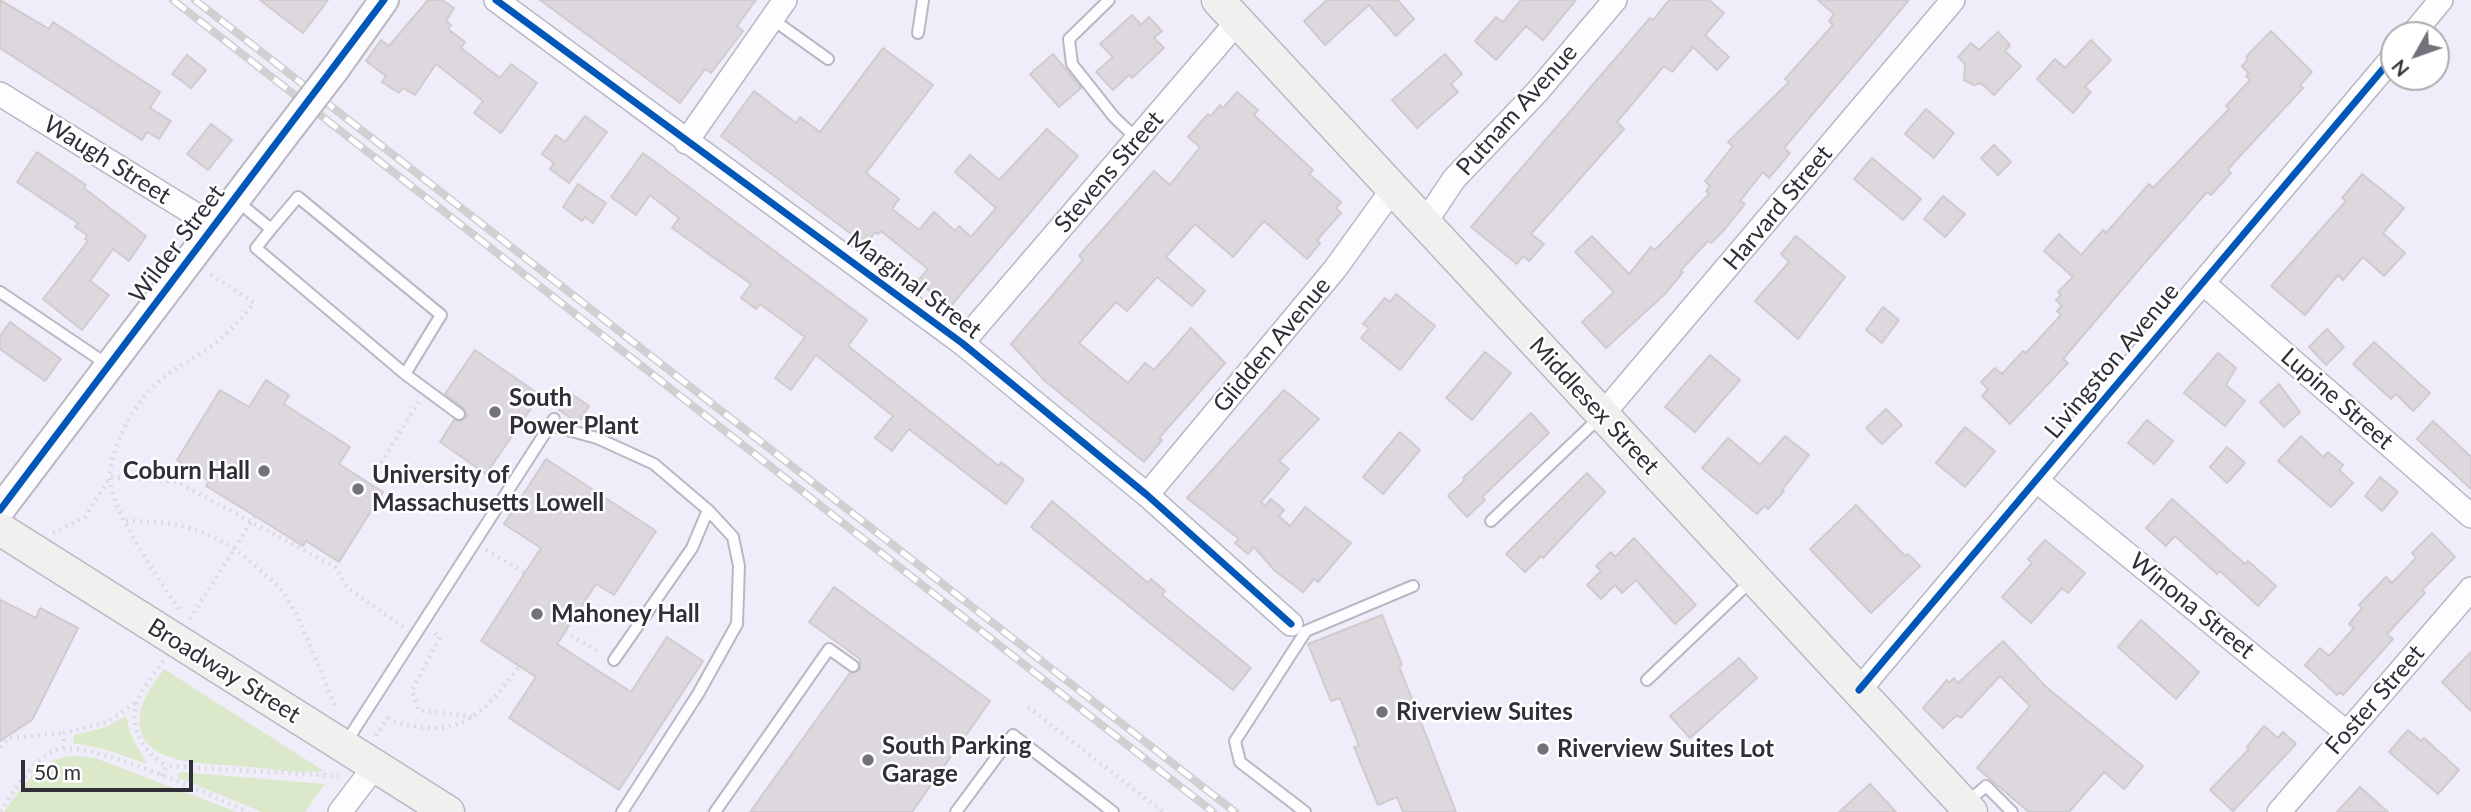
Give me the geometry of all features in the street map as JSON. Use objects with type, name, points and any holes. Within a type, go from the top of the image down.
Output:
[{"type":"main road","name":"Middlesex Street","points":[[1237,7],[1392,190],[1859,690],[1964,810]]},
{"type":"main road","name":"Broadway Street","points":[[0,529],[448,812]]},
{"type":"street","name":"Wilder Street","points":[[0,510],[335,69],[384,0]]},
{"type":"street","name":"Marginal Street","points":[[496,0],[962,343],[1147,495],[1291,624]]},
{"type":"street","points":[[686,142],[785,0]]},
{"type":"street","name":"Putnam Avenue","points":[[1424,224],[1454,180],[1537,92],[1615,0]]},
{"type":"street","name":"Harvard Street","points":[[1602,415],[1953,0]]},
{"type":"street","points":[[2424,21],[2441,0]]},
{"type":"street","name":"Stevens Street","points":[[962,343],[1137,139],[1237,7]]},
{"type":"street","name":"Livingston Avenue","points":[[1859,690],[2380,73]]},
{"type":"street","name":"Waugh Street","points":[[0,94],[214,226]]},
{"type":"street","name":"Glidden Avenue","points":[[1147,495],[1335,269],[1392,190]]},
{"type":"street","name":"Lupine Street","points":[[2203,283],[2471,516]]},
{"type":"street","name":"Winona Street","points":[[2036,480],[2347,733]]},
{"type":"street","name":"Foster Street","points":[[2279,812],[2471,589]]},
{"type":"street","points":[[340,812],[352,753]]},
{"type":"lane","points":[[918,33],[923,0]]},
{"type":"lane","points":[[1109,0],[1069,38],[1072,64],[1114,117],[1137,139]]},
{"type":"lane","points":[[772,19],[828,59]]},
{"type":"lane","points":[[405,374],[441,315],[298,197],[256,248],[425,391],[459,414]]},
{"type":"lane","points":[[235,199],[271,229]]},
{"type":"lane","points":[[0,292],[110,367]]},
{"type":"lane","points":[[1492,521],[1602,415]]},
{"type":"lane","points":[[352,753],[418,630],[552,422],[597,438],[654,464],[708,510],[733,537],[738,566],[737,624],[698,694],[622,812]]},
{"type":"lane","points":[[614,660],[692,548],[708,510]]},
{"type":"lane","points":[[1647,680],[1754,578]]},
{"type":"lane","points":[[1305,812],[1240,762],[1235,741],[1306,631],[1413,586]]},
{"type":"lane","points":[[715,812],[829,649],[853,666]]},
{"type":"lane","points":[[956,812],[1013,735],[1113,812]]},
{"type":"lane","points":[[1964,810],[1986,786],[2012,812]]},
{"type":"path","points":[[54,533],[85,517],[110,477],[121,437],[136,404],[156,383],[236,326],[254,303],[189,260]]},
{"type":"path","points":[[381,463],[425,391]]},
{"type":"path","points":[[110,477],[177,482],[254,518],[335,567],[348,588],[418,630],[440,637],[412,690],[418,710],[476,717]]},
{"type":"path","points":[[110,477],[126,522],[151,569],[188,622],[233,547],[254,518]]},
{"type":"path","points":[[126,522],[158,521],[198,528],[233,547],[285,594],[352,753]]},
{"type":"path","points":[[474,543],[525,573]]},
{"type":"path","points":[[565,632],[614,660]]},
{"type":"path","points":[[0,747],[8,738],[64,733],[108,722],[138,701],[163,662]]},
{"type":"path","points":[[138,701],[136,722],[140,740],[146,751],[167,766],[352,753],[388,718],[398,724],[441,729],[459,726],[476,717],[520,666]]},
{"type":"path","points":[[1028,707],[1163,812]]},
{"type":"path","points":[[63,748],[64,733]]},
{"type":"path","points":[[0,811],[45,757],[63,748],[105,754],[248,812]]},
{"type":"path","points":[[162,776],[167,766]]},
{"type":"green space","points":[[164,669],[324,771],[205,764],[170,757],[155,750],[145,740],[140,725],[142,706]]},
{"type":"green space","points":[[126,716],[131,735],[147,764],[104,749],[73,743],[74,735],[103,728]]},
{"type":"green space","points":[[71,756],[95,758],[237,812],[4,812],[40,769]]},
{"type":"green space","points":[[181,772],[325,784],[305,812],[262,812],[179,778],[177,775]]},
{"type":"building","points":[[0,0],[49,29],[53,22],[160,92],[150,108],[171,121],[159,139],[147,132],[142,140],[0,48]]},
{"type":"building","points":[[260,0],[328,0],[303,33]]},
{"type":"building","points":[[428,0],[442,0],[454,8],[446,21],[451,25],[448,29],[465,42],[461,48],[500,78],[511,64],[537,83],[501,133],[474,113],[483,101],[436,64],[415,95],[403,88],[399,93],[382,82],[386,76],[366,61],[381,40],[389,46]]},
{"type":"building","points":[[540,0],[756,0],[737,26],[743,31],[711,73],[705,69],[680,103]]},
{"type":"building","points":[[1327,0],[1398,0],[1414,19],[1396,36],[1369,5],[1325,45],[1304,21]]},
{"type":"building","points":[[1521,0],[1576,0],[1543,40],[1526,26],[1496,60],[1475,41],[1496,17],[1503,22]]},
{"type":"building","points":[[1669,0],[1709,0],[1724,13],[1705,35],[1729,57],[1717,70],[1693,47],[1672,72],[1664,66],[1617,122],[1624,129],[1531,234],[1544,244],[1529,261],[1523,256],[1517,264],[1471,227],[1650,18],[1653,20]]},
{"type":"building","points":[[1818,0],[1909,0],[1784,148],[1790,153],[1769,178],[1763,172],[1740,201],[1745,204],[1725,229],[1711,243],[1708,241],[1680,271],[1683,272],[1665,294],[1606,348],[1582,322],[1614,292],[1575,252],[1592,236],[1629,274],[1651,247],[1655,250],[1709,194],[1706,191],[1710,186],[1705,181],[1733,146],[1728,142],[1789,82],[1785,79],[1833,25],[1829,21],[1834,14]]},
{"type":"building","points":[[1132,15],[1141,25],[1149,17],[1162,31],[1154,38],[1164,48],[1132,78],[1129,75],[1113,90],[1096,72],[1113,57],[1100,44]]},
{"type":"building","points":[[2271,31],[2312,72],[2300,85],[2303,88],[2228,169],[2231,173],[2211,195],[2207,192],[2143,265],[2063,359],[2068,363],[2010,424],[1982,396],[1988,389],[1981,382],[1995,368],[2002,374],[2023,351],[2026,353],[2061,315],[2057,311],[2062,306],[2056,300],[2061,295],[2058,292],[2073,277],[2044,251],[2059,234],[2081,255],[2103,230],[2106,233],[2149,184],[2153,188],[2229,109],[2226,106],[2250,80],[2246,76],[2249,74],[2242,66],[2248,59],[2246,57]]},
{"type":"building","points":[[1998,32],[2010,45],[2005,51],[2021,66],[1994,95],[1981,83],[1974,85],[1964,80],[1965,64],[1958,57],[1971,43],[1979,50]]},
{"type":"building","points":[[2091,40],[2111,60],[2085,87],[2091,92],[2073,113],[2037,79],[2055,59],[2065,68]]},
{"type":"building","points":[[883,48],[933,85],[866,173],[899,199],[892,209],[919,230],[934,212],[955,231],[959,226],[971,237],[996,208],[955,172],[970,155],[999,180],[1047,129],[1078,156],[949,308],[918,281],[928,269],[881,231],[878,234],[875,232],[866,245],[721,136],[754,91],[796,123],[800,117],[820,132]]},
{"type":"building","points":[[1053,54],[1081,88],[1059,107],[1030,74]]},
{"type":"building","points":[[1445,54],[1462,74],[1451,84],[1458,92],[1417,128],[1392,100]]},
{"type":"building","points":[[187,55],[206,70],[191,88],[172,74]]},
{"type":"building","points":[[1237,92],[1258,110],[1254,115],[1313,170],[1309,174],[1341,202],[1336,208],[1341,213],[1317,240],[1320,243],[1307,259],[1264,221],[1233,257],[1195,224],[1166,257],[1205,291],[1192,306],[1157,277],[1127,311],[1116,302],[1079,343],[1128,383],[1145,363],[1154,370],[1191,328],[1225,363],[1159,438],[1162,440],[1144,462],[1045,381],[1011,344],[1083,260],[1079,256],[1154,171],[1170,185],[1200,147],[1188,137],[1208,114],[1211,116],[1220,105],[1223,108]]},
{"type":"building","points":[[1926,109],[1954,133],[1934,158],[1905,134]]},
{"type":"building","points":[[585,116],[607,132],[569,183],[550,169],[554,163],[542,154],[556,135],[565,142]]},
{"type":"building","points":[[211,124],[232,140],[208,170],[187,154]]},
{"type":"building","points":[[1994,145],[2011,162],[1998,175],[1981,158]]},
{"type":"building","points":[[37,152],[86,185],[84,188],[146,236],[129,261],[113,249],[90,281],[109,295],[82,330],[43,299],[88,241],[85,239],[87,235],[75,227],[78,223],[17,182]]},
{"type":"building","points":[[643,153],[867,320],[848,346],[999,466],[1001,462],[1024,480],[1006,504],[909,429],[892,451],[875,438],[893,416],[816,355],[791,390],[775,378],[805,337],[760,304],[756,309],[741,298],[751,284],[672,228],[679,218],[650,195],[636,215],[611,197]]},
{"type":"building","points":[[1872,158],[1921,199],[1903,220],[1854,179]]},
{"type":"building","points":[[2362,174],[2404,208],[2383,233],[2405,253],[2384,276],[2363,257],[2343,280],[2338,275],[2305,315],[2271,286],[2346,201],[2342,198]]},
{"type":"building","points":[[578,184],[606,203],[593,223],[585,217],[582,221],[563,207]]},
{"type":"building","points":[[1943,196],[1965,214],[1945,237],[1924,219]]},
{"type":"building","points":[[1796,236],[1845,277],[1798,339],[1755,301],[1789,262],[1781,254]]},
{"type":"building","points":[[1396,294],[1435,326],[1400,370],[1361,338],[1369,328],[1363,324],[1385,298],[1390,302]]},
{"type":"building","points":[[1883,307],[1899,320],[1882,343],[1866,330]]},
{"type":"building","points":[[10,322],[61,359],[45,381],[0,349],[0,336]]},
{"type":"building","points":[[2327,329],[2344,347],[2326,365],[2309,347]]},
{"type":"building","points":[[2374,342],[2430,393],[2413,411],[2396,394],[2391,399],[2353,364]]},
{"type":"building","name":"South Power Plant","points":[[475,350],[540,395],[486,474],[440,442],[454,420],[461,421],[467,416],[464,408],[445,394]]},
{"type":"building","points":[[1485,352],[1511,373],[1472,420],[1446,398]]},
{"type":"building","points":[[2218,353],[2236,368],[2226,385],[2245,401],[2225,426],[2184,393]]},
{"type":"building","points":[[1710,355],[1740,380],[1695,432],[1665,407]]},
{"type":"building","name":"Coburn Hall","points":[[266,380],[289,395],[284,404],[350,447],[339,464],[383,492],[339,562],[306,541],[303,546],[206,486],[209,481],[177,460],[220,390],[249,407]]},
{"type":"building","points":[[2279,384],[2300,412],[2284,427],[2260,402]]},
{"type":"building","points":[[1284,390],[1319,419],[1279,461],[1289,469],[1261,502],[1265,506],[1271,499],[1284,510],[1279,516],[1290,526],[1305,507],[1351,543],[1318,582],[1314,579],[1303,592],[1275,571],[1254,547],[1248,554],[1235,543],[1239,539],[1187,498]]},
{"type":"building","points":[[570,393],[589,406],[578,423],[559,410]]},
{"type":"building","points":[[1886,409],[1902,425],[1882,444],[1866,428]]},
{"type":"building","points":[[1531,413],[1549,433],[1482,497],[1485,500],[1467,517],[1448,496],[1465,480],[1463,478]]},
{"type":"building","points":[[2147,420],[2173,441],[2154,464],[2128,443]]},
{"type":"building","points":[[2433,421],[2471,457],[2471,489],[2417,439]]},
{"type":"building","points":[[1965,427],[1995,451],[1965,487],[1936,463]]},
{"type":"building","points":[[1400,432],[1420,450],[1383,494],[1363,477]]},
{"type":"building","points":[[1785,436],[1809,455],[1782,490],[1784,491],[1768,509],[1764,506],[1757,514],[1702,468],[1728,438],[1760,465]]},
{"type":"building","points":[[2301,436],[2323,457],[2328,452],[2343,465],[2339,470],[2353,483],[2331,507],[2278,461]]},
{"type":"building","points":[[2227,447],[2245,463],[2227,483],[2210,467]]},
{"type":"building","name":"Mahoney Hall","points":[[546,459],[656,531],[614,595],[596,584],[557,644],[631,692],[667,637],[703,661],[619,790],[509,718],[536,677],[481,641],[541,548],[504,524]]},
{"type":"building","points":[[1587,473],[1605,492],[1543,558],[1541,556],[1525,572],[1506,554]]},
{"type":"building","points":[[2380,477],[2398,492],[2382,511],[2365,496]]},
{"type":"building","points":[[2172,499],[2245,564],[2248,561],[2276,586],[2258,606],[2220,571],[2217,574],[2175,536],[2166,546],[2146,528]]},
{"type":"building","points":[[1052,501],[1148,583],[1151,579],[1165,591],[1162,595],[1251,668],[1233,690],[1031,527]]},
{"type":"building","points":[[1856,505],[1905,556],[1908,554],[1920,566],[1871,613],[1810,549]]},
{"type":"building","points":[[2432,533],[2455,557],[2422,590],[2425,593],[2387,634],[2393,639],[2343,695],[2340,692],[2337,695],[2305,665],[2320,648],[2329,656],[2354,628],[2349,624],[2362,608],[2359,605],[2386,577],[2392,583],[2416,558],[2412,553]]},
{"type":"building","points":[[1634,538],[1696,605],[1675,624],[1636,580],[1622,593],[1615,585],[1601,599],[1587,585],[1601,571],[1596,566],[1611,552],[1615,557]]},
{"type":"building","points":[[2045,540],[2085,573],[2068,593],[2062,588],[2031,623],[2002,597],[2032,563],[2028,559]]},
{"type":"building","name":"South Parking Garage","points":[[834,587],[990,701],[912,812],[750,812],[850,673],[860,670],[860,659],[809,622]]},
{"type":"building","points":[[0,600],[36,618],[40,608],[78,628],[32,720],[0,741]]},
{"type":"building","name":"Riverview Suites","points":[[1382,615],[1456,812],[1403,812],[1397,797],[1378,805],[1354,747],[1359,746],[1340,698],[1331,701],[1308,644]]},
{"type":"building","points":[[2141,620],[2199,672],[2176,699],[2118,647]]},
{"type":"building","points":[[2003,641],[2046,687],[2143,766],[2124,789],[2104,772],[2069,812],[2029,812],[1977,768],[2030,706],[2000,676],[1961,718],[1957,715],[1943,728],[1923,708],[1947,680],[1949,683],[1954,678],[1958,683]]},
{"type":"building","points":[[2471,652],[2471,711],[2442,682]]},
{"type":"building","points":[[1739,658],[1757,678],[1690,738],[1670,716]]},
{"type":"building","points":[[2264,726],[2278,738],[2283,732],[2296,744],[2233,811],[2210,790],[2249,749],[2247,747]]},
{"type":"building","points":[[2408,730],[2421,741],[2424,738],[2459,770],[2438,794],[2389,752]]},
{"type":"building","points":[[1870,784],[1896,812],[1839,812]]},
{"type":"building","points":[[2360,787],[2388,812],[2337,812]]},
{"type":"railway","points":[[173,0],[1213,812]]},
{"type":"railway","points":[[195,0],[1235,812]]},
{"type":"cycle path","points":[[0,510],[384,0]]},
{"type":"cycle path","points":[[496,0],[962,343],[1147,495],[1291,624]]},
{"type":"cycle path","points":[[1859,690],[2380,73]]},
{"type":"place","name":"South Power Plant","points":[[495,412]]},
{"type":"place","name":"Coburn Hall","points":[[264,471]]},
{"type":"place","name":"University of Massachusetts Lowell","points":[[358,489]]},
{"type":"place","name":"Mahoney Hall","points":[[537,614]]},
{"type":"place","name":"Riverview Suites","points":[[1382,712]]},
{"type":"place","name":"Riverview Suites Lot","points":[[1543,749]]},
{"type":"place","name":"South Parking Garage","points":[[868,760]]}]
